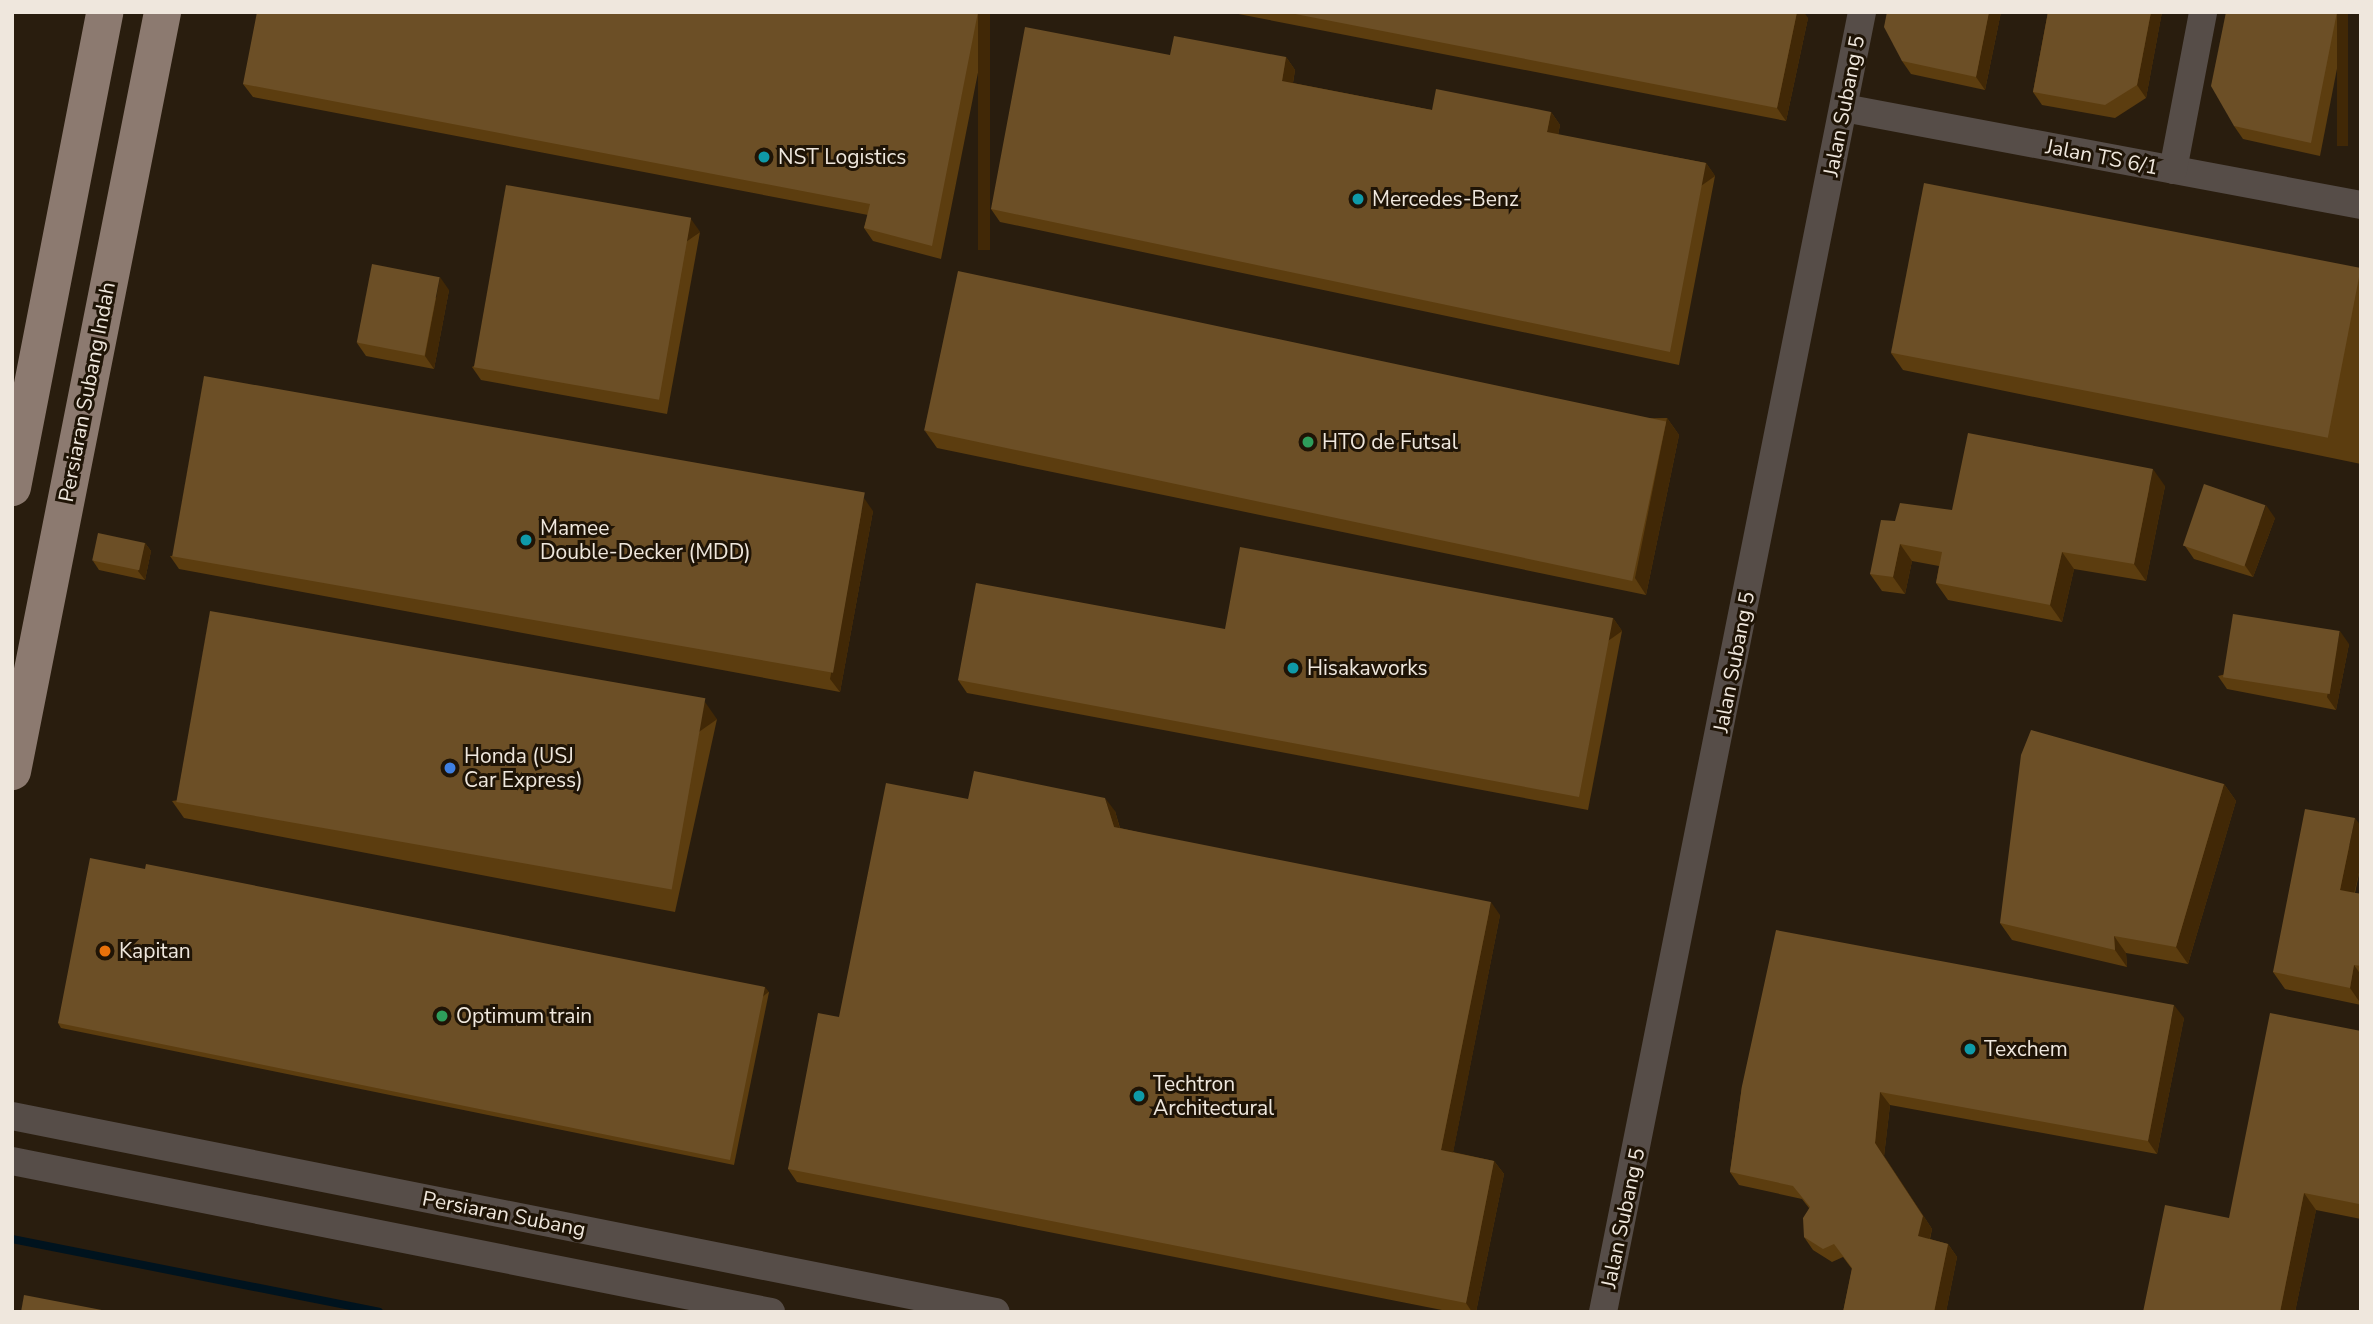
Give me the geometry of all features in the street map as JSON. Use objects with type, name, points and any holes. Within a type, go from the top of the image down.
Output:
[{"type":"main road","points":[[12,487],[104,12]]},
{"type":"main road","name":"Persiaran Subang Indah","points":[[12,771],[162,12]]},
{"type":"street","name":"Jalan Subang 5","points":[[1603,1312],[1862,12]]},
{"type":"street","points":[[2173,170],[2203,12]]},
{"type":"street","name":"Jalan TS 6/1","points":[[1843,108],[2361,205]]},
{"type":"street","name":"Persiaran Subang","points":[[12,1116],[996,1312]]},
{"type":"street","name":"Persiaran Subang","points":[[12,1161],[771,1312]]},
{"type":"building","name":"NST Logistics","points":[[257,12],[978,12],[932,246],[864,228],[870,204],[243,84]]},
{"type":"building","points":[[1285,12],[1797,12],[1777,108]]},
{"type":"building","points":[[1887,12],[1989,12],[1976,77],[1902,61],[1884,27]]},
{"type":"building","points":[[2048,12],[2151,12],[2137,85],[2105,105],[2033,92]]},
{"type":"building","points":[[2226,12],[2337,12],[2311,143],[2234,126],[2211,86]]},
{"type":"building","name":"Mercedes-Benz","points":[[1025,27],[1170,55],[1174,36],[1286,57],[1282,81],[1432,110],[1436,89],[1551,112],[1547,132],[1706,163],[1670,352],[991,209]]},
{"type":"building","points":[[1924,183],[2361,268],[2328,438],[1891,353]]},
{"type":"building","points":[[506,185],[691,218],[659,400],[474,367]]},
{"type":"building","points":[[372,264],[440,277],[424,356],[357,343]]},
{"type":"building","name":"HTO de Futsal","points":[[958,271],[1666,422],[1632,581],[924,430]]},
{"type":"building","name":"Mamee Double-Decker (MDD)","points":[[204,376],[865,493],[833,673],[172,556]]},
{"type":"building","points":[[1968,433],[2153,469],[2134,564],[2062,552],[2050,605],[1936,583],[1942,552],[1900,544],[1893,577],[1870,574],[1881,520],[1895,521],[1900,503],[1952,510]]},
{"type":"building","points":[[2204,484],[2265,505],[2244,567],[2183,545]]},
{"type":"building","points":[[98,533],[145,543],[139,570],[92,560]]},
{"type":"building","name":"Hisakaworks","points":[[1240,547],[1613,618],[1579,797],[958,680],[976,583],[1225,629]]},
{"type":"building","name":"Honda (USJ Car Express)","points":[[210,611],[705,698],[672,889],[176,802]]},
{"type":"building","points":[[2233,614],[2340,631],[2330,694],[2223,677]]},
{"type":"building","points":[[2031,730],[2224,784],[2176,947],[2114,936],[2115,950],[2000,923],[2021,755]]},
{"type":"building","name":"Techtron Architectural","points":[[974,771],[1105,798],[1114,827],[1491,902],[1441,1150],[1494,1161],[1466,1303],[788,1169],[818,1013],[839,1017],[886,783],[968,799]]},
{"type":"building","points":[[2305,809],[2355,818],[2340,890],[2361,894],[2361,966],[2354,965],[2350,988],[2273,972]]},
{"type":"building","name":"Optimum train","points":[[90,858],[145,869],[146,864],[765,987],[730,1160],[58,1023]]},
{"type":"building","name":"Texchem","points":[[1776,930],[2174,1005],[2148,1141],[1880,1092],[1875,1143],[1923,1216],[1918,1236],[1948,1244],[1934,1312],[1843,1312],[1852,1268],[1834,1244],[1823,1249],[1804,1237],[1803,1218],[1810,1207],[1793,1186],[1730,1172],[1742,1086]]},
{"type":"building","points":[[2270,1013],[2361,1031],[2359,1204],[2304,1193],[2280,1312],[2143,1312],[2165,1205],[2229,1218]]},
{"type":"building","points":[[24,1295],[112,1312],[21,1312]]},
{"type":"waterway","points":[[12,1239],[379,1312]]},
{"type":"place","name":"NST Logistics","points":[[764,157]]},
{"type":"place","name":"Mercedes-Benz","points":[[1358,199]]},
{"type":"place","name":"HTO de Futsal","points":[[1308,442]]},
{"type":"place","name":"Mamee Double-Decker (MDD)","points":[[526,540]]},
{"type":"place","name":"Hisakaworks","points":[[1293,668]]},
{"type":"place","name":"Honda (USJ Car Express)","points":[[450,768]]},
{"type":"place","name":"Kapitan","points":[[105,951]]},
{"type":"place","name":"Optimum train","points":[[442,1016]]},
{"type":"place","name":"Texchem","points":[[1970,1049]]},
{"type":"place","name":"Techtron Architectural","points":[[1139,1096]]}]
